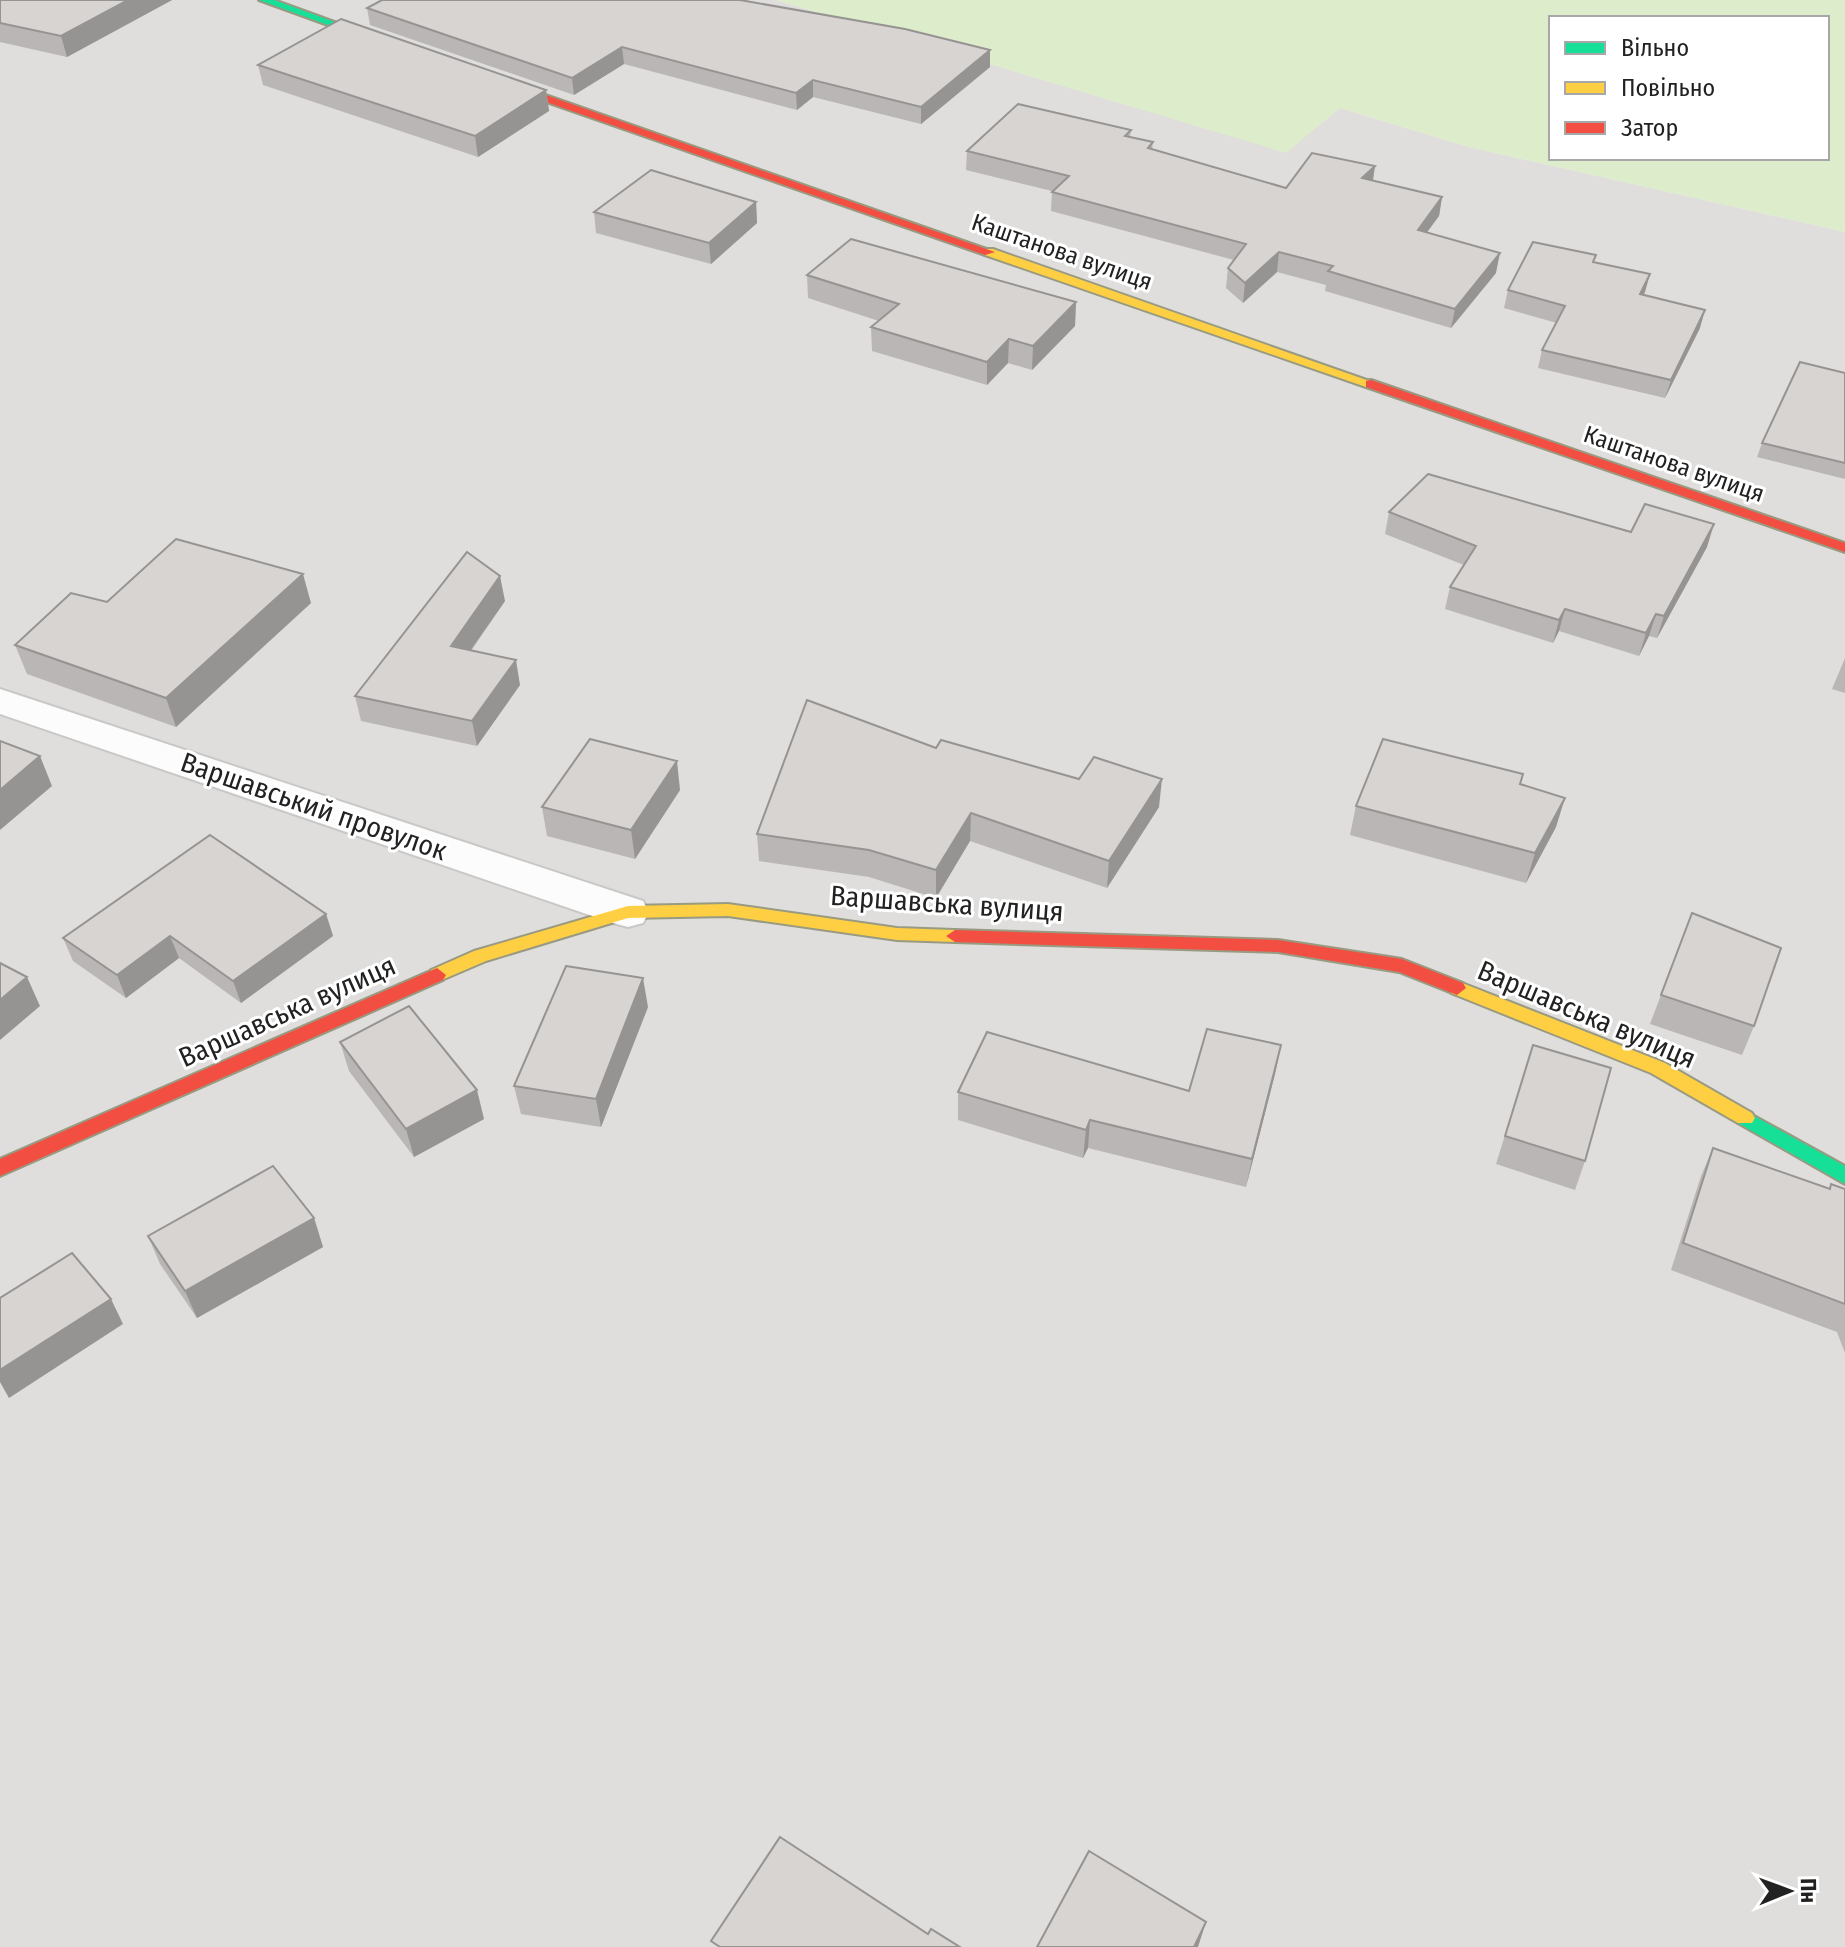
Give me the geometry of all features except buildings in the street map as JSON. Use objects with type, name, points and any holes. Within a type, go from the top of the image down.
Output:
[{"type":"main road","points":[[264,0],[411,51]]},
{"type":"main road","name":"Каштанова вулиця","points":[[471,72],[1845,548]]},
{"type":"main road","name":"Варшавська вулиця","points":[[0,1168],[480,956],[628,912],[728,910],[897,934],[1278,946],[1402,966],[1658,1068],[1845,1176]]},
{"type":"street","name":"Варшавський провулок","points":[[0,701],[628,912]]},
{"type":"shaded area","points":[[0,0],[776,0],[1285,152],[1340,108],[1469,147],[1845,232],[1845,1947],[0,1947]]},
{"type":"green space","points":[[776,0],[1845,0],[1845,232],[1469,147],[1340,108],[1286,153]]},
{"type":"traffic: fast","points":[[264,0],[390,44]]},
{"type":"traffic: fast","points":[[1745,1118],[1845,1176]]},
{"type":"traffic: slow","points":[[989,252],[1371,384]]},
{"type":"traffic: slow","points":[[437,975],[480,956],[628,912],[728,910],[897,934],[955,936]]},
{"type":"traffic: slow","points":[[1457,988],[1658,1068],[1745,1118]]},
{"type":"traffic: jam","points":[[493,80],[989,252]]},
{"type":"traffic: jam","points":[[1371,384],[1845,548]]},
{"type":"traffic: jam","points":[[955,936],[1278,946],[1402,966],[1457,988]]},
{"type":"traffic: jam","points":[[0,1168],[437,975]]}]
